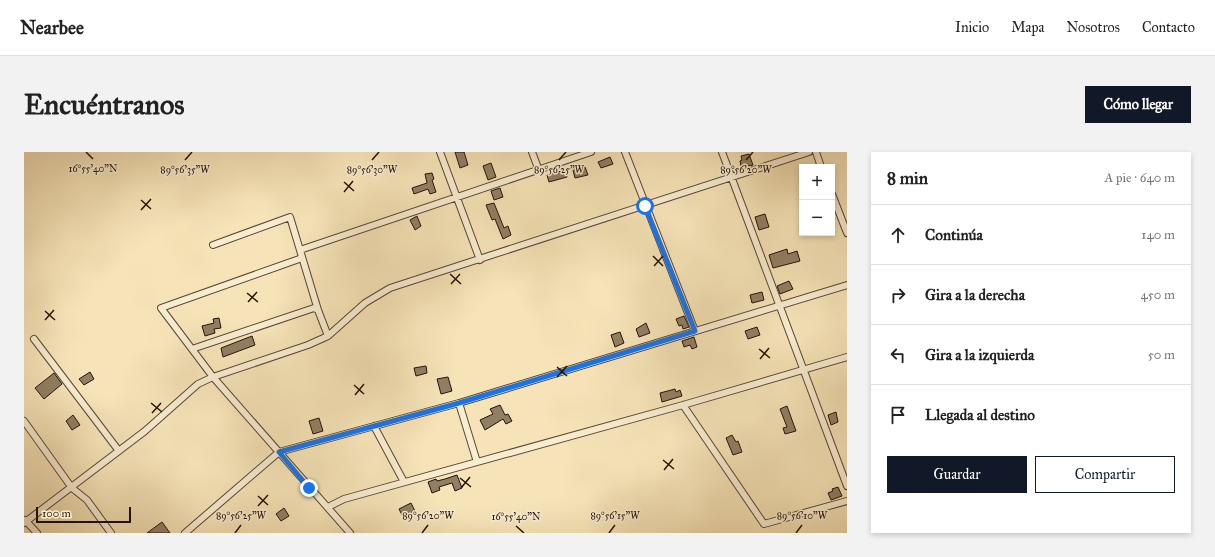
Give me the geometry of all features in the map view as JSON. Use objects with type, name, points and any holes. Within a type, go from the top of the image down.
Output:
[{"type":"street","points":[[440,152],[480,260]]},
{"type":"street","points":[[532,152],[538,168]]},
{"type":"street","points":[[300,250],[538,168],[591,152]]},
{"type":"street","points":[[624,152],[695,331]]},
{"type":"street","points":[[722,152],[778,306],[805,369],[847,486]]},
{"type":"street","points":[[37,533],[25,521],[72,488],[166,414],[198,384],[213,377],[308,345],[328,336],[377,294],[390,288],[809,152]]},
{"type":"street","points":[[816,152],[820,164]]},
{"type":"street","points":[[834,200],[847,233]]},
{"type":"street","points":[[840,216],[847,214]]},
{"type":"street","points":[[214,245],[290,217],[318,310],[328,336]]},
{"type":"street","points":[[302,258],[161,308],[213,377],[350,533]]},
{"type":"street","points":[[185,533],[279,452],[459,403],[847,285]]},
{"type":"street","points":[[192,349],[314,308],[318,310]]},
{"type":"street","points":[[34,339],[119,451]]},
{"type":"street","points":[[328,507],[344,499],[683,405],[847,357]]},
{"type":"street","points":[[459,403],[477,462]]},
{"type":"street","points":[[683,405],[764,524],[847,501]]},
{"type":"street","points":[[24,421],[72,488],[87,500],[111,533]]},
{"type":"street","points":[[374,426],[404,482]]},
{"type":"building","points":[[455,152],[464,152],[468,165],[460,168]]},
{"type":"building","points":[[749,154],[753,165],[744,167],[743,165],[741,166],[741,156]]},
{"type":"building","points":[[610,157],[613,164],[601,168],[598,162]]},
{"type":"building","points":[[491,163],[496,177],[488,180],[483,166]]},
{"type":"building","points":[[585,167],[588,175],[575,178],[573,170]]},
{"type":"building","points":[[565,170],[567,177],[549,182],[547,175]]},
{"type":"building","points":[[432,173],[434,179],[432,180],[436,192],[430,194],[428,189],[414,194],[412,188],[427,183],[425,174]]},
{"type":"building","points":[[500,188],[503,197],[494,200],[491,191]]},
{"type":"building","points":[[494,203],[504,228],[508,226],[511,235],[503,239],[495,219],[492,220],[486,205]]},
{"type":"building","points":[[765,214],[769,227],[759,230],[755,217]]},
{"type":"building","points":[[417,216],[421,226],[415,230],[410,220]]},
{"type":"building","points":[[787,249],[788,254],[797,251],[800,261],[773,268],[769,255]]},
{"type":"building","points":[[789,281],[793,289],[780,294],[777,286]]},
{"type":"building","points":[[762,292],[764,300],[752,303],[750,295]]},
{"type":"building","points":[[684,316],[689,327],[683,329],[682,325],[679,326],[676,319]]},
{"type":"building","points":[[219,318],[221,328],[214,329],[215,333],[205,336],[202,326],[214,323],[213,319]]},
{"type":"building","points":[[646,323],[650,333],[639,337],[636,329]]},
{"type":"building","points":[[757,327],[760,335],[748,339],[745,331]]},
{"type":"building","points":[[620,332],[624,343],[615,347],[611,335]]},
{"type":"building","points":[[252,336],[255,345],[223,357],[221,348]]},
{"type":"building","points":[[694,337],[697,347],[692,349],[690,345],[684,347],[682,341]]},
{"type":"building","points":[[426,366],[427,373],[416,376],[414,368]]},
{"type":"building","points":[[90,372],[94,379],[84,385],[79,379]]},
{"type":"building","points":[[54,373],[62,384],[44,399],[35,388]]},
{"type":"building","points":[[448,377],[452,391],[441,394],[437,379]]},
{"type":"building","points":[[675,389],[676,392],[680,390],[682,396],[662,402],[660,393]]},
{"type":"building","points":[[500,405],[505,415],[508,414],[512,421],[506,424],[503,419],[485,430],[480,420],[493,414],[490,409]]},
{"type":"building","points":[[787,406],[796,431],[785,434],[783,428],[787,427],[780,409]]},
{"type":"building","points":[[836,412],[838,422],[831,425],[828,415]]},
{"type":"building","points":[[73,415],[80,425],[72,430],[66,421]]},
{"type":"building","points":[[319,418],[323,431],[313,434],[309,421]]},
{"type":"building","points":[[732,435],[736,442],[738,441],[742,452],[733,455],[726,438]]},
{"type":"building","points":[[457,475],[462,488],[455,491],[452,483],[439,487],[440,490],[432,493],[428,482]]},
{"type":"building","points":[[838,487],[842,496],[831,500],[828,493],[833,491],[832,489]]},
{"type":"building","points":[[411,503],[415,511],[403,517],[399,509]]},
{"type":"building","points":[[284,508],[289,516],[281,521],[276,514]]},
{"type":"building","points":[[162,522],[170,533],[147,533]]},
{"type":"route","points":[[309,488],[279,452],[459,403],[695,331],[645,206]]}]
